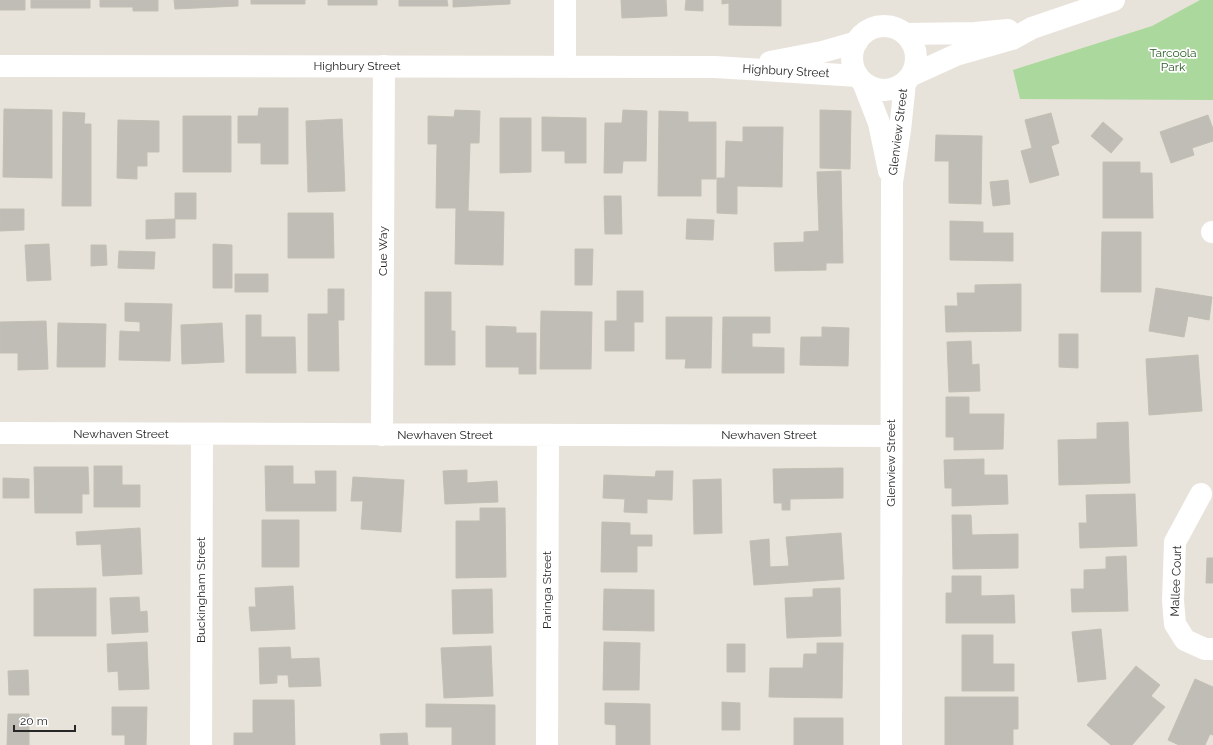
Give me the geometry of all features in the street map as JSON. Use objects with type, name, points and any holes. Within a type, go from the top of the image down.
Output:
[{"type":"street","points":[[564,67],[565,0]]},
{"type":"street","points":[[908,79],[917,58],[911,40],[905,34],[898,29],[879,26],[862,34],[856,42],[852,59],[860,79],[878,89],[887,90],[956,55],[1012,39],[1032,28],[1114,0]]},
{"type":"street","points":[[905,34],[975,33],[1032,28]]},
{"type":"street","name":"Highbury Street","points":[[715,67],[777,61],[856,42]]},
{"type":"street","name":"Highbury Street","points":[[0,66],[715,67],[860,79]]},
{"type":"street","name":"Cue Way","points":[[382,435],[384,66]]},
{"type":"street","name":"Glenview Street","points":[[860,79],[879,123],[892,182]]},
{"type":"street","name":"Glenview Street","points":[[890,745],[892,182],[908,79]]},
{"type":"street","name":"Newhaven Street","points":[[0,433],[891,436]]},
{"type":"street","name":"Buckingham Street","points":[[201,745],[202,434]]},
{"type":"street","name":"Paringa Street","points":[[547,745],[548,435]]},
{"type":"street","name":"Mallee Court","points":[[1201,494],[1176,542],[1173,601],[1174,624],[1186,640],[1205,649],[1213,649]]},
{"type":"green space","name":"Tarcoola Park","points":[[1200,0],[1213,0],[1213,100],[1020,99],[1013,70],[1152,26]]},
{"type":"building","points":[[0,0],[25,0],[25,10],[0,10]]},
{"type":"building","points":[[31,0],[90,0],[90,8],[31,8]]},
{"type":"building","points":[[100,0],[158,0],[158,11],[133,11],[133,7],[100,7]]},
{"type":"building","points":[[174,0],[238,0],[238,6],[175,9]]},
{"type":"building","points":[[251,0],[305,0],[305,4],[251,4]]},
{"type":"building","points":[[328,0],[377,0],[377,5],[328,5]]},
{"type":"building","points":[[399,0],[447,0],[448,6],[399,6]]},
{"type":"building","points":[[453,0],[510,0],[510,4],[453,7]]},
{"type":"building","points":[[621,0],[666,0],[667,16],[622,18]]},
{"type":"building","points":[[686,0],[703,0],[703,11],[685,10]]},
{"type":"building","points":[[722,0],[781,0],[781,26],[729,25],[729,3],[722,4]]},
{"type":"building","points":[[259,108],[288,108],[288,164],[261,164],[261,143],[238,143],[238,116],[258,116]]},
{"type":"building","points":[[4,109],[52,110],[52,178],[3,177]]},
{"type":"building","points":[[455,110],[480,111],[479,143],[470,143],[468,211],[504,212],[503,265],[455,264],[456,208],[436,208],[437,144],[428,144],[428,116],[454,117]]},
{"type":"building","points":[[623,110],[647,111],[646,161],[623,161],[622,173],[604,173],[605,123],[622,123]]},
{"type":"building","points":[[820,110],[851,111],[850,169],[820,168]]},
{"type":"building","points":[[659,111],[688,112],[688,122],[716,122],[716,179],[701,179],[701,196],[658,196]]},
{"type":"building","points":[[63,112],[85,113],[84,124],[91,124],[91,206],[62,206]]},
{"type":"building","points":[[1051,113],[1059,143],[1051,146],[1059,175],[1030,183],[1021,151],[1032,148],[1025,120]]},
{"type":"building","points":[[1208,115],[1213,129],[1213,141],[1192,148],[1194,155],[1171,163],[1160,132]]},
{"type":"building","points":[[183,116],[231,116],[231,172],[183,172]]},
{"type":"building","points":[[542,117],[586,118],[586,163],[565,163],[565,151],[542,151]]},
{"type":"building","points":[[500,118],[531,118],[531,172],[500,173]]},
{"type":"building","points":[[342,119],[345,191],[308,192],[306,121]]},
{"type":"building","points":[[118,120],[159,121],[159,152],[147,152],[147,166],[137,166],[137,179],[117,178]]},
{"type":"building","points":[[1103,122],[1123,139],[1111,153],[1091,136]]},
{"type":"building","points":[[743,127],[783,127],[782,187],[737,186],[737,214],[717,213],[717,178],[725,178],[726,141],[743,142]]},
{"type":"building","points":[[936,135],[982,136],[981,204],[949,203],[949,161],[935,161]]},
{"type":"building","points":[[1103,162],[1140,162],[1140,173],[1152,173],[1153,218],[1103,218]]},
{"type":"building","points":[[841,171],[843,263],[826,263],[826,270],[775,271],[774,243],[804,242],[804,232],[819,231],[817,172]]},
{"type":"building","points":[[1008,180],[1010,204],[993,206],[990,182]]},
{"type":"building","points":[[175,193],[196,193],[196,219],[175,219]]},
{"type":"building","points":[[604,196],[621,196],[622,234],[605,234]]},
{"type":"building","points":[[0,209],[24,209],[24,230],[0,231]]},
{"type":"building","points":[[288,213],[333,213],[334,258],[288,258]]},
{"type":"building","points":[[175,219],[175,238],[146,239],[146,220]]},
{"type":"building","points":[[687,219],[714,220],[713,240],[686,239]]},
{"type":"building","points":[[950,221],[983,222],[983,233],[1013,233],[1013,261],[950,260]]},
{"type":"building","points":[[1102,232],[1141,232],[1141,292],[1101,292]]},
{"type":"building","points":[[49,244],[51,280],[27,281],[25,245]]},
{"type":"building","points":[[213,244],[232,245],[232,288],[213,288]]},
{"type":"building","points":[[91,245],[106,245],[107,265],[91,266]]},
{"type":"building","points":[[575,249],[593,249],[592,285],[575,285]]},
{"type":"building","points":[[119,251],[155,252],[154,269],[118,268]]},
{"type":"building","points":[[235,274],[268,274],[268,292],[235,292]]},
{"type":"building","points":[[1021,284],[1021,331],[946,332],[945,306],[958,306],[957,293],[975,293],[975,285]]},
{"type":"building","points":[[1156,288],[1212,297],[1209,320],[1188,316],[1184,337],[1149,331]]},
{"type":"building","points":[[328,289],[344,289],[344,320],[338,320],[339,371],[308,371],[308,314],[328,314]]},
{"type":"building","points":[[617,291],[643,291],[643,322],[634,322],[634,351],[605,351],[605,321],[617,321]]},
{"type":"building","points":[[425,292],[451,292],[451,331],[455,331],[455,365],[425,365]]},
{"type":"building","points":[[125,303],[172,304],[170,361],[119,360],[120,331],[140,332],[140,322],[125,321]]},
{"type":"building","points":[[541,311],[592,312],[591,369],[540,369]]},
{"type":"building","points":[[246,315],[261,315],[261,337],[295,337],[296,373],[246,373]]},
{"type":"building","points":[[666,317],[712,317],[711,368],[685,368],[686,359],[666,359]]},
{"type":"building","points":[[723,317],[770,317],[770,333],[752,333],[752,347],[784,348],[784,373],[722,373]]},
{"type":"building","points":[[46,321],[48,369],[18,370],[18,353],[0,353],[0,322]]},
{"type":"building","points":[[58,323],[106,324],[105,367],[57,367]]},
{"type":"building","points":[[222,323],[224,362],[182,364],[181,325]]},
{"type":"building","points":[[486,326],[516,327],[516,333],[536,333],[536,374],[519,374],[519,367],[486,367]]},
{"type":"building","points":[[822,327],[849,328],[848,366],[800,365],[801,337],[822,337]]},
{"type":"building","points":[[1059,334],[1078,334],[1078,368],[1059,367]]},
{"type":"building","points":[[971,341],[972,365],[979,364],[980,391],[949,392],[947,342]]},
{"type":"building","points":[[1198,355],[1202,411],[1149,415],[1146,359]]},
{"type":"building","points":[[946,397],[969,397],[969,414],[1004,414],[1003,449],[954,450],[954,437],[946,437]]},
{"type":"building","points":[[1128,422],[1130,483],[1059,485],[1058,440],[1097,439],[1097,423]]},
{"type":"building","points":[[984,459],[984,475],[1007,475],[1008,504],[952,506],[952,488],[945,488],[944,460]]},
{"type":"building","points":[[94,466],[122,466],[122,485],[140,485],[140,507],[94,507]]},
{"type":"building","points":[[265,466],[293,466],[293,484],[316,484],[315,471],[336,471],[336,511],[266,511]]},
{"type":"building","points":[[34,467],[88,467],[89,494],[82,494],[82,513],[35,513]]},
{"type":"building","points":[[843,468],[843,498],[790,499],[790,510],[782,510],[782,503],[774,503],[773,469]]},
{"type":"building","points":[[467,470],[467,483],[497,481],[498,502],[445,504],[443,471]]},
{"type":"building","points":[[656,471],[673,471],[672,500],[647,499],[647,513],[624,512],[625,499],[603,498],[604,475],[655,477]]},
{"type":"building","points":[[353,477],[404,480],[401,532],[361,529],[363,501],[351,501]]},
{"type":"building","points":[[3,478],[29,479],[29,498],[3,498]]},
{"type":"building","points":[[721,479],[722,533],[694,534],[693,480]]},
{"type":"building","points":[[1135,494],[1137,546],[1080,548],[1079,523],[1087,523],[1086,495]]},
{"type":"building","points":[[480,508],[505,508],[506,577],[456,578],[456,521],[480,521]]},
{"type":"building","points":[[952,515],[971,515],[972,535],[1018,534],[1018,568],[953,569]]},
{"type":"building","points":[[262,520],[299,520],[299,567],[262,567]]},
{"type":"building","points":[[602,522],[630,523],[630,535],[652,535],[652,546],[637,546],[637,572],[601,572]]},
{"type":"building","points":[[140,528],[142,574],[103,576],[101,544],[77,545],[76,532]]},
{"type":"building","points":[[841,533],[844,579],[754,585],[750,541],[769,539],[770,567],[789,566],[786,537]]},
{"type":"building","points":[[1126,556],[1128,611],[1072,612],[1071,589],[1084,589],[1084,570],[1106,569],[1106,557]]},
{"type":"building","points":[[1207,558],[1213,558],[1213,583],[1206,583]]},
{"type":"building","points":[[952,576],[981,576],[981,596],[1014,595],[1015,623],[946,623],[946,593],[952,593]]},
{"type":"building","points":[[293,586],[295,629],[251,631],[249,607],[256,607],[255,588]]},
{"type":"building","points":[[96,588],[96,636],[34,636],[34,589]]},
{"type":"building","points":[[840,588],[841,636],[787,638],[785,598],[813,597],[813,589]]},
{"type":"building","points":[[492,589],[493,633],[453,634],[452,590]]},
{"type":"building","points":[[604,589],[654,590],[654,631],[603,630]]},
{"type":"building","points":[[139,597],[140,612],[147,611],[148,632],[112,634],[110,598]]},
{"type":"building","points":[[1101,629],[1106,679],[1078,682],[1072,632]]},
{"type":"building","points":[[962,635],[993,635],[993,664],[1014,664],[1014,691],[962,691]]},
{"type":"building","points":[[147,642],[149,689],[119,690],[118,671],[108,672],[107,644]]},
{"type":"building","points":[[604,642],[640,643],[639,690],[603,690]]},
{"type":"building","points":[[817,643],[843,643],[842,698],[769,697],[770,668],[803,668],[804,654],[817,654]]},
{"type":"building","points":[[727,644],[745,644],[745,672],[727,672]]},
{"type":"building","points":[[491,646],[493,696],[444,698],[441,648]]},
{"type":"building","points":[[290,647],[291,659],[319,658],[321,686],[289,687],[288,675],[277,675],[277,683],[260,684],[259,648]]},
{"type":"building","points":[[1136,666],[1160,685],[1151,696],[1165,707],[1132,745],[1111,745],[1087,725]]},
{"type":"building","points":[[28,670],[29,695],[9,695],[8,671]]},
{"type":"building","points":[[1195,679],[1213,687],[1213,735],[1210,734],[1205,745],[1179,745],[1168,740]]},
{"type":"building","points":[[945,697],[1018,697],[1018,729],[1013,729],[1013,745],[945,745]]},
{"type":"building","points":[[253,700],[294,700],[295,745],[234,745],[234,733],[253,733]]},
{"type":"building","points":[[722,702],[740,703],[740,730],[722,730]]},
{"type":"building","points":[[605,703],[650,704],[650,745],[616,745],[616,725],[605,724]]},
{"type":"building","points":[[426,704],[495,705],[495,745],[452,745],[452,727],[426,727]]},
{"type":"building","points":[[112,707],[147,707],[146,745],[125,745],[125,735],[112,735]]},
{"type":"building","points":[[8,714],[29,714],[29,745],[7,745]]},
{"type":"building","points":[[794,718],[843,718],[843,745],[794,745]]},
{"type":"building","points":[[407,733],[408,745],[381,745],[380,734]]}]
